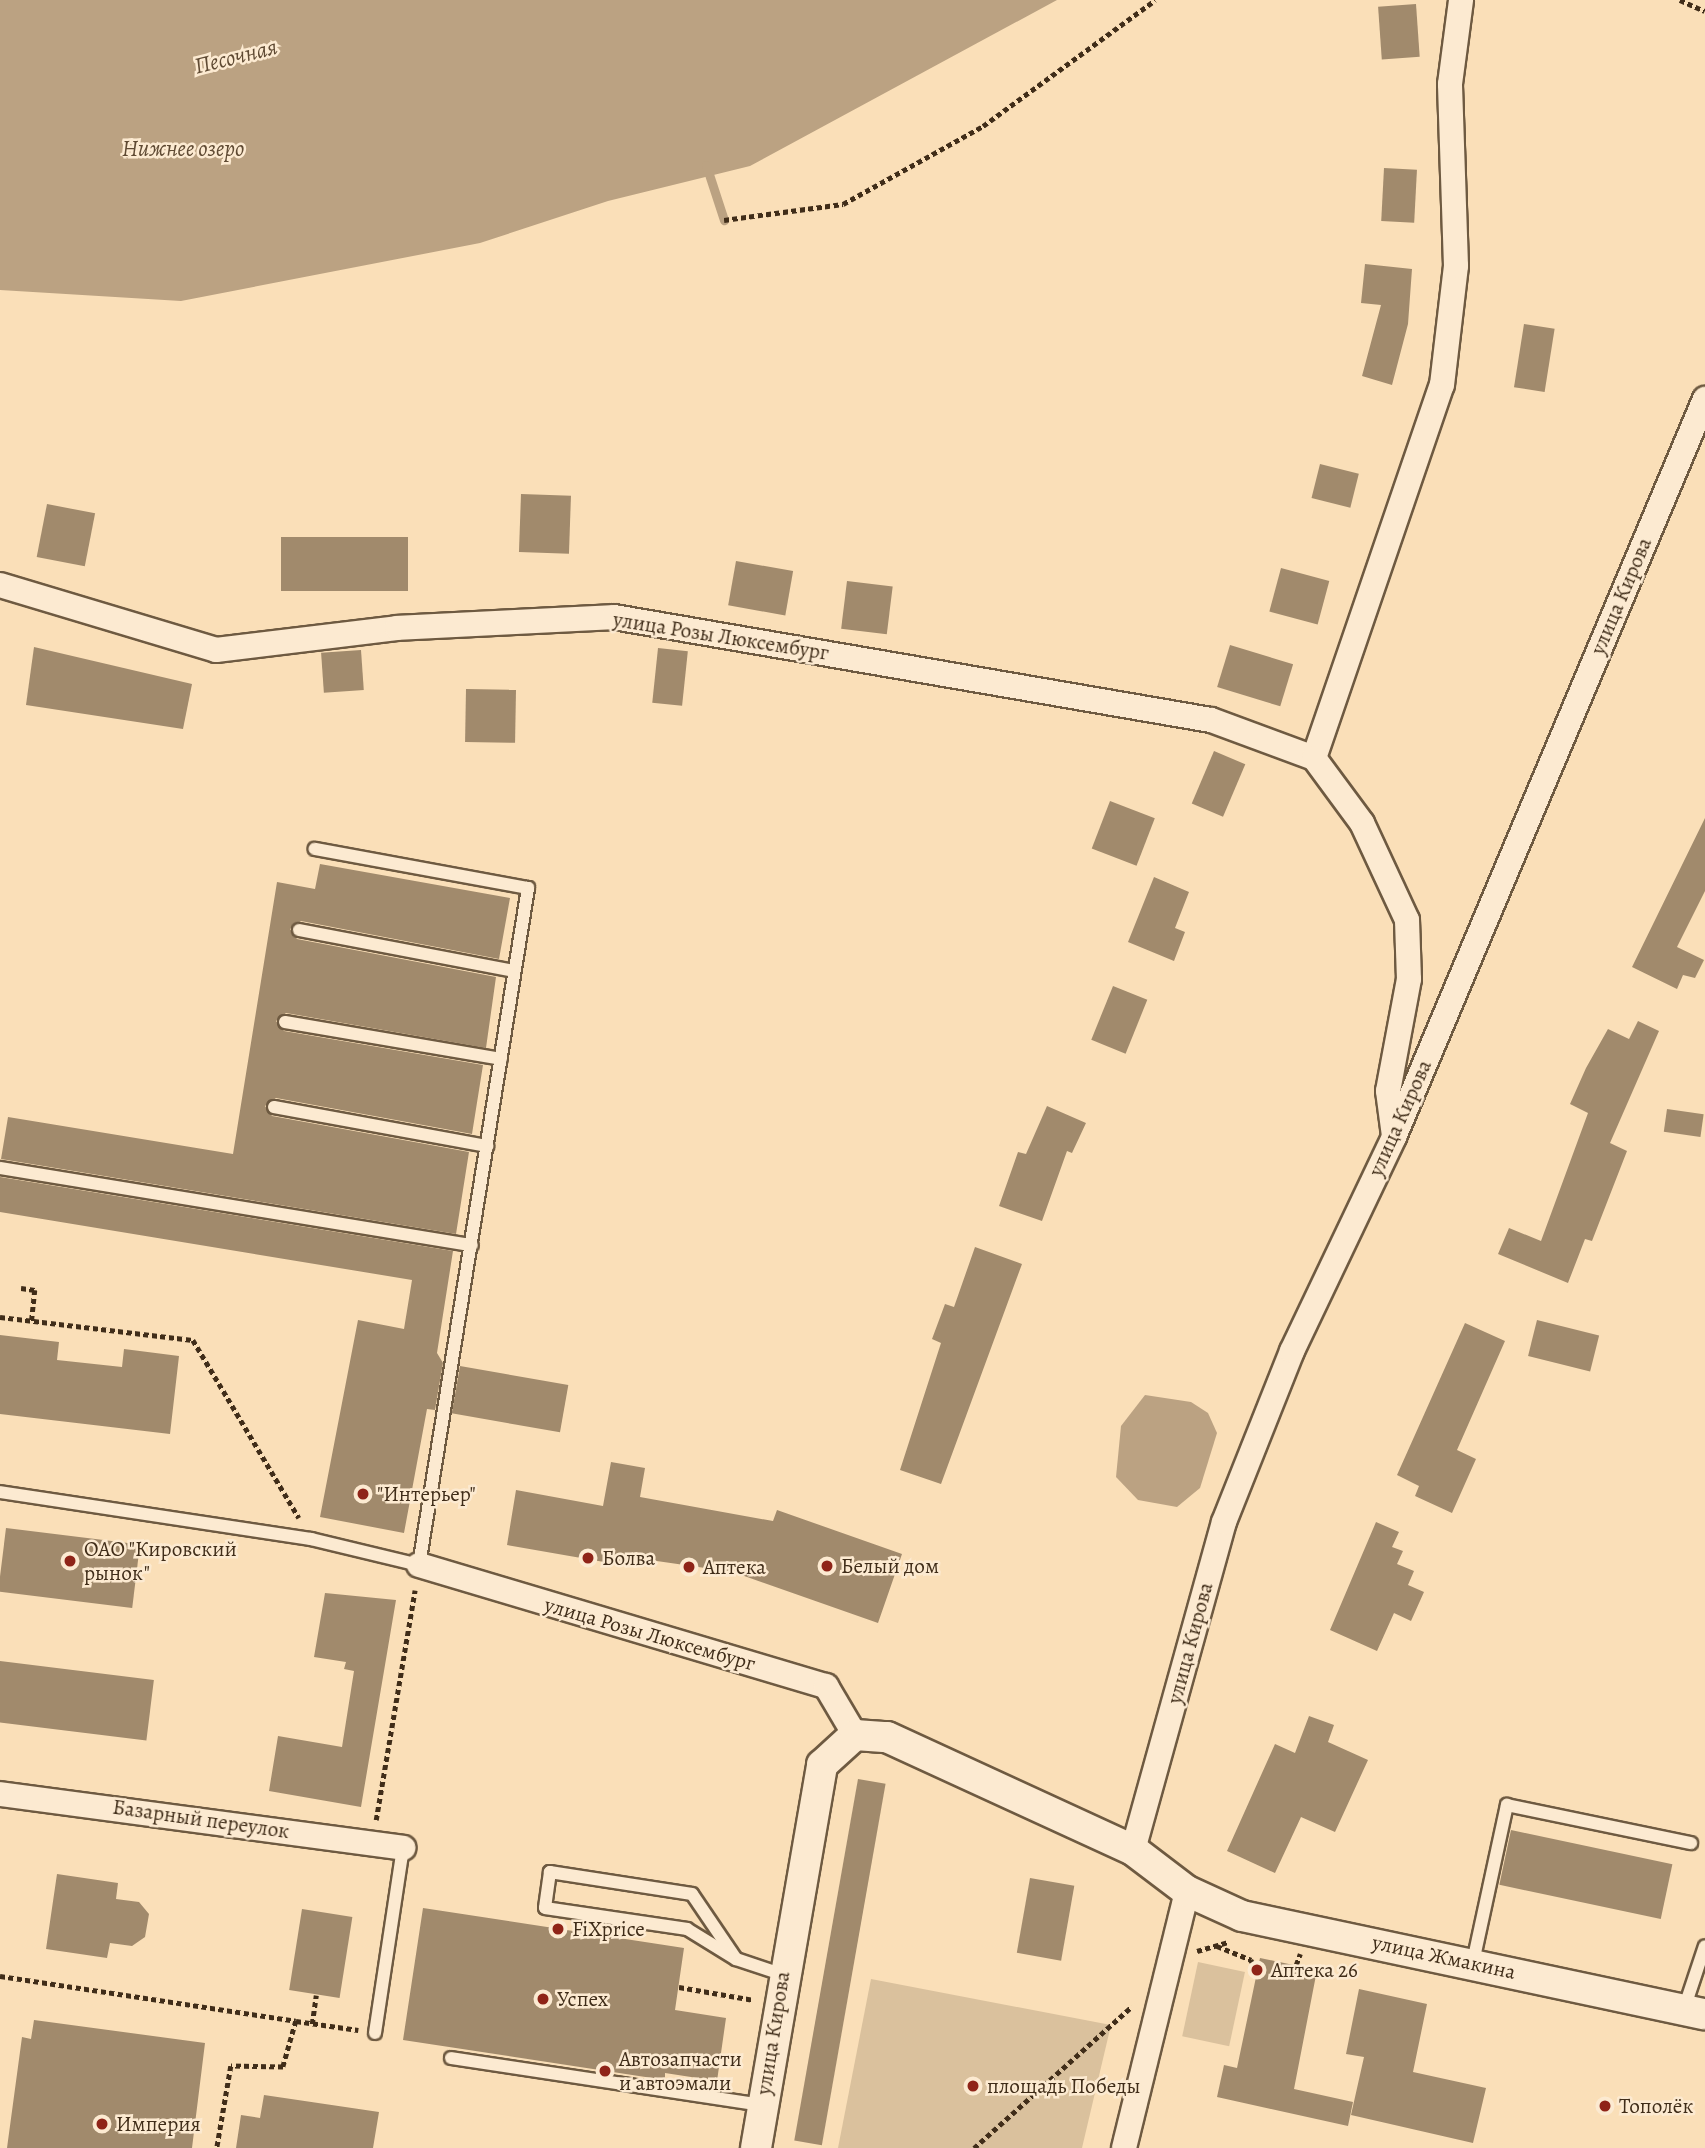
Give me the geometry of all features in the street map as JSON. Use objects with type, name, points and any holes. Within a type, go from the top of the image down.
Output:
[{"type":"street","points":[[1394,1137],[1388,1091],[1413,949],[1407,920],[1362,823],[1314,758],[1442,385],[1456,266],[1450,84],[1461,0]]},
{"type":"street","name":"улица Кирова","points":[[1133,1850],[1224,1522],[1292,1351],[1394,1137],[1705,399]]},
{"type":"street","name":"улица Розы Люксембург","points":[[0,585],[216,650],[397,628],[614,617],[1211,720],[1314,758]]},
{"type":"street","name":"улица Розы Люксембург","points":[[419,1565],[826,1686],[855,1735]]},
{"type":"street","points":[[855,1735],[887,1737],[1133,1850],[1187,1891],[1164,1976],[1124,2148]]},
{"type":"street","name":"улица Кирова","points":[[756,2148],[781,1974],[822,1765],[855,1735]]},
{"type":"street","name":"Базарный переулок","points":[[0,1794],[403,1848]]},
{"type":"street","name":"улица Жмакина","points":[[1187,1891],[1242,1916],[1473,1962],[1694,2012]]},
{"type":"lane","points":[[0,1492],[311,1539],[419,1565],[528,888],[315,849]]},
{"type":"lane","points":[[299,930],[514,971]]},
{"type":"lane","points":[[285,1022],[501,1059]]},
{"type":"lane","points":[[274,1107],[487,1146]]},
{"type":"lane","points":[[0,1168],[472,1245]]},
{"type":"lane","points":[[1473,1962],[1507,1805],[1691,1843]]},
{"type":"lane","points":[[374,2033],[403,1848]]},
{"type":"lane","points":[[736,1959],[692,1894],[550,1872],[545,1908],[687,1929],[736,1959],[781,1974]]},
{"type":"lane","points":[[1694,2012],[1705,1946]]},
{"type":"lane","points":[[451,2058],[762,2105]]},
{"type":"path","points":[[724,220],[843,204],[983,127],[1155,0]]},
{"type":"path","points":[[1680,0],[1705,12]]},
{"type":"path","points":[[21,1288],[35,1290],[32,1321]]},
{"type":"path","points":[[0,1317],[193,1340],[311,1539]]},
{"type":"path","points":[[372,1843],[419,1565]]},
{"type":"path","points":[[974,2148],[1191,1952],[1238,1940]]},
{"type":"path","points":[[1216,1946],[1251,1960],[1257,1970]]},
{"type":"path","points":[[0,1976],[374,2033]]},
{"type":"path","points":[[678,1987],[763,2001]]},
{"type":"path","points":[[312,2024],[316,1995]]},
{"type":"path","points":[[217,2148],[231,2066],[283,2067],[296,2021]]},
{"type":"shaded area","points":[[1198,1962],[1245,1972],[1229,2046],[1182,2036]]},
{"type":"shaded area","name":"площадь Победы","points":[[871,1979],[1111,2025],[1082,2148],[838,2148]]},
{"type":"water","name":"Нижнее озеро","points":[[0,0],[1057,0],[750,166],[608,201],[480,243],[181,301],[0,290]]},
{"type":"water","points":[[1145,1395],[1191,1402],[1208,1413],[1217,1433],[1200,1488],[1177,1507],[1138,1500],[1116,1477],[1121,1426]]},
{"type":"building","points":[[1416,4],[1420,57],[1382,60],[1378,7]]},
{"type":"building","points":[[1384,168],[1417,170],[1414,223],[1381,221]]},
{"type":"building","points":[[1365,264],[1412,269],[1408,324],[1392,385],[1362,376],[1381,305],[1361,303]]},
{"type":"building","points":[[1524,324],[1555,329],[1545,392],[1514,387]]},
{"type":"building","points":[[1320,464],[1359,474],[1350,508],[1312,498]]},
{"type":"building","points":[[521,494],[571,496],[569,554],[519,552]]},
{"type":"building","points":[[47,504],[95,513],[85,566],[37,557]]},
{"type":"building","points":[[281,537],[408,537],[408,591],[281,591]]},
{"type":"building","points":[[736,561],[793,571],[785,615],[728,605]]},
{"type":"building","points":[[1281,568],[1329,581],[1318,624],[1269,611]]},
{"type":"building","points":[[847,581],[893,587],[887,634],[841,629]]},
{"type":"building","points":[[1230,645],[1293,664],[1280,706],[1217,687]]},
{"type":"building","points":[[34,647],[192,684],[183,729],[26,705]]},
{"type":"building","points":[[658,648],[688,651],[682,706],[652,703]]},
{"type":"building","points":[[361,650],[364,690],[324,693],[321,653]]},
{"type":"building","points":[[466,689],[516,690],[515,743],[465,742]]},
{"type":"building","points":[[1214,751],[1245,764],[1223,817],[1192,803]]},
{"type":"building","points":[[1110,801],[1155,818],[1137,866],[1092,849]]},
{"type":"building","points":[[1705,818],[1705,891],[1677,947],[1704,960],[1695,978],[1683,975],[1677,989],[1632,967]]},
{"type":"building","points":[[320,864],[510,898],[499,959],[301,921],[290,929],[297,939],[496,977],[486,1048],[286,1013],[276,1021],[284,1031],[483,1065],[472,1134],[276,1098],[265,1106],[272,1116],[469,1152],[456,1234],[1,1159],[8,1117],[233,1154],[277,882],[315,889]]},
{"type":"building","points":[[1154,877],[1189,892],[1175,928],[1185,932],[1174,961],[1128,942]]},
{"type":"building","points":[[1113,986],[1147,1000],[1126,1054],[1091,1040]]},
{"type":"building","points":[[1638,1021],[1659,1031],[1610,1143],[1627,1151],[1592,1241],[1585,1239],[1568,1283],[1498,1254],[1509,1228],[1541,1241],[1588,1113],[1570,1104],[1608,1029],[1629,1039]]},
{"type":"building","points":[[1047,1106],[1086,1123],[1072,1153],[1067,1151],[1042,1221],[999,1206],[1018,1152],[1026,1154]]},
{"type":"building","points":[[1667,1109],[1704,1114],[1700,1137],[1664,1132]]},
{"type":"building","points":[[0,1177],[453,1251],[437,1353],[443,1363],[435,1410],[427,1409],[404,1533],[320,1517],[358,1320],[404,1329],[412,1280],[0,1212]]},
{"type":"building","points":[[975,1247],[1022,1264],[941,1484],[900,1470],[941,1343],[932,1339],[945,1304],[954,1307]]},
{"type":"building","points":[[1537,1320],[1599,1335],[1590,1371],[1528,1356]]},
{"type":"building","points":[[1465,1323],[1505,1341],[1457,1450],[1476,1459],[1452,1513],[1415,1496],[1419,1486],[1397,1475]]},
{"type":"building","points":[[0,1335],[59,1342],[57,1360],[122,1367],[124,1349],[179,1356],[170,1434],[0,1414]]},
{"type":"building","points":[[460,1366],[568,1385],[560,1432],[452,1413]]},
{"type":"building","points":[[611,1462],[645,1468],[640,1497],[773,1521],[777,1510],[902,1554],[878,1623],[733,1572],[629,1557],[627,1566],[507,1545],[516,1490],[603,1506]]},
{"type":"building","points":[[1376,1522],[1399,1532],[1392,1547],[1403,1551],[1397,1564],[1414,1571],[1408,1585],[1424,1592],[1411,1621],[1394,1613],[1377,1651],[1330,1630]]},
{"type":"building","name":"ОАО \"Кировский рынок\"","points":[[6,1528],[140,1544],[132,1608],[0,1592]]},
{"type":"building","points":[[325,1593],[396,1600],[361,1807],[269,1791],[278,1736],[342,1747],[354,1671],[344,1669],[346,1662],[314,1657]]},
{"type":"building","points":[[0,1661],[154,1680],[146,1740],[0,1722]]},
{"type":"building","points":[[1309,1716],[1334,1725],[1328,1742],[1368,1760],[1335,1832],[1301,1817],[1275,1873],[1227,1851],[1275,1744],[1295,1753]]},
{"type":"building","points":[[858,1779],[886,1784],[822,2145],[794,2140]]},
{"type":"building","points":[[1511,1830],[1672,1864],[1661,1919],[1499,1885]]},
{"type":"building","points":[[57,1874],[118,1883],[116,1899],[139,1902],[149,1914],[145,1937],[132,1946],[110,1943],[107,1958],[46,1949]]},
{"type":"building","points":[[1030,1878],[1074,1886],[1061,1961],[1017,1953]]},
{"type":"building","name":"Успех","points":[[423,1908],[684,1948],[675,2010],[726,2018],[717,2081],[665,2073],[665,2080],[403,2040]]},
{"type":"building","points":[[302,1909],[352,1917],[340,1998],[289,1990]]},
{"type":"building","points":[[1260,1958],[1317,1970],[1294,2089],[1353,2102],[1348,2126],[1217,2097],[1224,2065],[1237,2068]]},
{"type":"building","points":[[1359,1989],[1427,2004],[1413,2072],[1486,2088],[1473,2143],[1351,2115],[1364,2057],[1346,2054]]},
{"type":"building","points":[[34,2020],[205,2043],[192,2148],[7,2148],[22,2037],[31,2039]]},
{"type":"building","points":[[264,2095],[379,2112],[373,2148],[236,2148],[241,2115],[260,2118]]},
{"type":"waterway","points":[[706,165],[724,220]]},
{"type":"place","name":"\"Интерьер\"","points":[[363,1494]]},
{"type":"place","name":"Болва","points":[[588,1558]]},
{"type":"place","name":"ОАО \"Кировский рынок\"","points":[[70,1561]]},
{"type":"place","name":"Белый дом","points":[[827,1566]]},
{"type":"place","name":"Аптека","points":[[689,1567]]},
{"type":"place","name":"FiXprice","points":[[558,1929]]},
{"type":"place","name":"Аптека 26","points":[[1257,1970]]},
{"type":"place","name":"Успех","points":[[543,1999]]},
{"type":"place","name":"Автозапчасти и автоэмали","points":[[605,2071]]},
{"type":"place","name":"площадь Победы","points":[[973,2086]]},
{"type":"place","name":"Тополёк","points":[[1605,2106]]},
{"type":"place","name":"Империя","points":[[102,2124]]},
{"type":"water label","name":"Песочная","points":[[236,57]]}]
